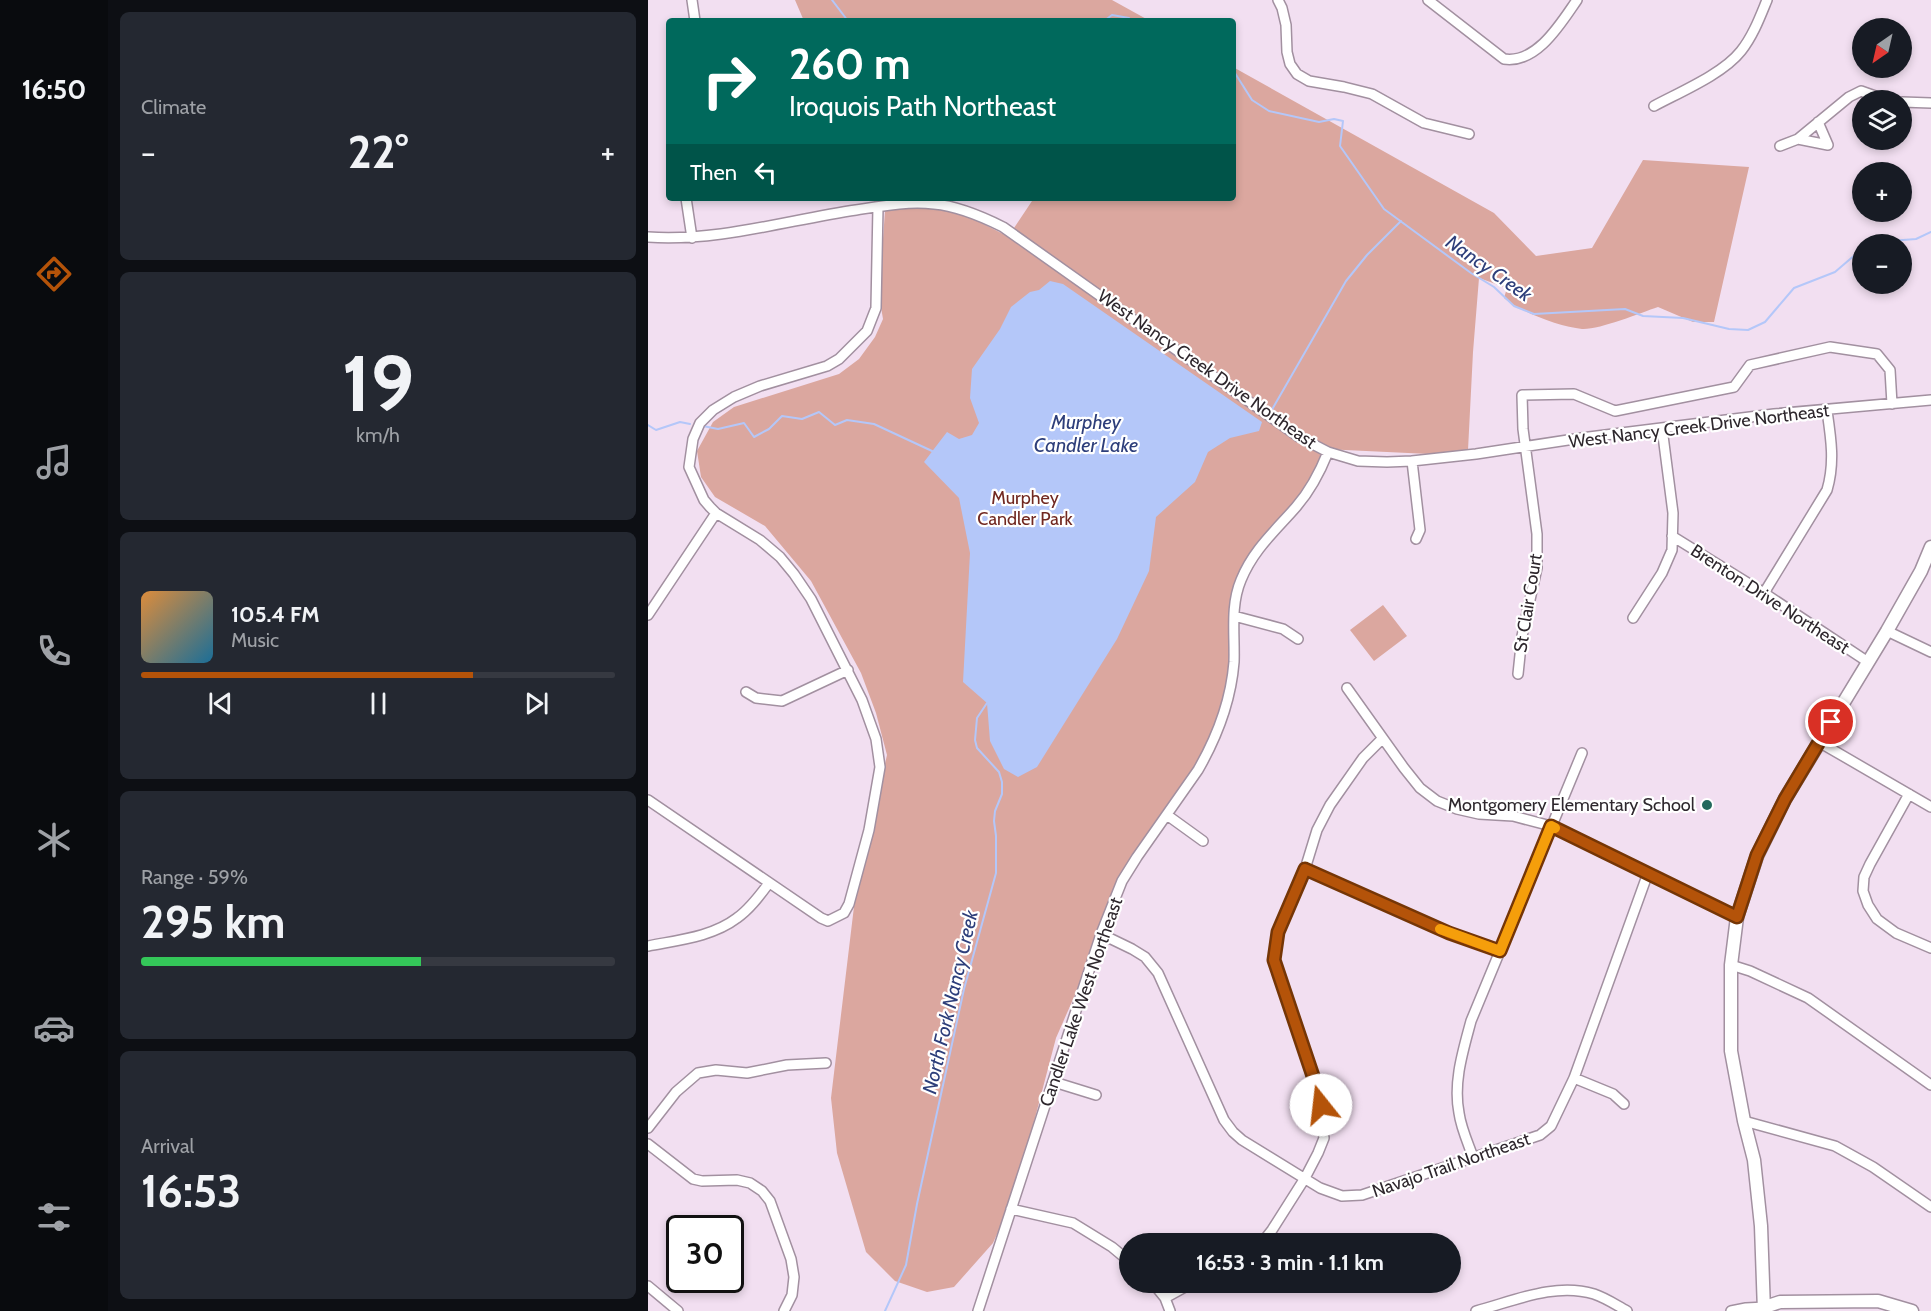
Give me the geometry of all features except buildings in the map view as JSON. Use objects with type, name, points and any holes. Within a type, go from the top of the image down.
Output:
[{"type":"main road","points":[[1769,1310],[1754,1160],[1731,1051],[1731,965],[1737,917],[1757,855],[1785,799],[1887,631],[1921,571],[1931,547]]},
{"type":"main road","points":[[1769,1310],[1780,1302],[1878,1301],[1912,1311]]},
{"type":"street","points":[[692,0],[694,18]]},
{"type":"street","points":[[1278,0],[1286,25],[1290,64],[1297,74],[1309,81],[1372,94],[1424,123],[1469,134]]},
{"type":"street","points":[[1428,0],[1504,59],[1514,61],[1537,50],[1559,26],[1577,0]]},
{"type":"street","points":[[1654,106],[1713,74],[1740,52],[1767,0]]},
{"type":"street","points":[[1780,146],[1798,139],[1852,96]]},
{"type":"street","points":[[1912,102],[1931,103]]},
{"type":"street","points":[[1798,139],[1828,145],[1818,123]]},
{"type":"street","points":[[686,201],[692,238]]},
{"type":"street","name":"West Nancy Creek Drive Northeast","points":[[648,237],[692,238],[913,203],[941,205],[980,217],[1002,227],[1299,437],[1342,457],[1370,462],[1412,461],[1774,414],[1931,400]]},
{"type":"street","points":[[648,800],[821,918],[828,921],[844,913],[849,903],[869,830],[880,767],[876,740],[862,700],[812,599],[780,557],[760,540],[716,513],[704,500],[689,467],[693,439],[700,423],[713,410],[734,397],[760,386],[813,372],[833,363],[867,332],[876,308],[878,207]]},
{"type":"street","name":"St Clair Court","points":[[1518,674],[1522,636],[1537,568],[1537,534],[1525,447],[1522,396],[1574,394],[1615,411],[1734,387],[1750,365],[1830,347],[1877,354],[1890,370],[1892,404]]},
{"type":"street","points":[[1764,593],[1827,490],[1833,460],[1827,411]]},
{"type":"street","points":[[1633,618],[1662,573],[1672,550],[1673,513],[1662,428]]},
{"type":"street","name":"Candler Lake West Northeast","points":[[978,1311],[1101,934],[1122,881],[1206,756],[1224,713],[1232,680],[1237,592],[1258,548],[1307,493],[1329,452]]},
{"type":"street","points":[[1412,461],[1420,530],[1416,539]]},
{"type":"street","points":[[648,615],[716,513]]},
{"type":"street","name":"Brenton Drive Northeast","points":[[1672,536],[1764,593],[1868,662]]},
{"type":"street","points":[[1234,616],[1282,629],[1298,639]]},
{"type":"street","points":[[1887,631],[1931,652]]},
{"type":"street","points":[[746,692],[756,698],[782,701],[848,670]]},
{"type":"street","points":[[1347,688],[1382,739],[1420,788],[1437,801],[1479,814],[1513,816],[1551,826],[1737,917]]},
{"type":"street","points":[[1270,1233],[1305,1178],[1324,1138],[1318,1091],[1274,960],[1278,932],[1305,869],[1317,830],[1330,805],[1363,758],[1382,739]]},
{"type":"street","points":[[1819,742],[1931,807]]},
{"type":"street","points":[[1473,1157],[1459,1116],[1457,1101],[1457,1082],[1471,1021],[1582,753]]},
{"type":"street","points":[[1909,794],[1870,864],[1864,877],[1863,891],[1877,919],[1896,933],[1931,948]]},
{"type":"street","points":[[1167,815],[1203,841]]},
{"type":"street","points":[[1305,869],[1449,933],[1500,951]]},
{"type":"street","name":"Navajo Trail Northeast","points":[[1101,934],[1145,957],[1158,973],[1224,1120],[1233,1132],[1242,1140],[1320,1188],[1342,1196],[1362,1195],[1540,1135],[1551,1126],[1574,1078],[1648,873]]},
{"type":"street","points":[[648,946],[709,933],[726,925],[739,917],[769,883]]},
{"type":"street","points":[[1731,965],[1750,971],[1808,998],[1931,1085]]},
{"type":"street","points":[[648,1128],[676,1092],[698,1073],[716,1070],[747,1073],[787,1065],[826,1063]]},
{"type":"street","points":[[1574,1078],[1612,1094],[1624,1104]]},
{"type":"street","points":[[1054,1082],[1096,1095]]},
{"type":"street","points":[[1744,1121],[1835,1146],[1873,1167],[1931,1207]]},
{"type":"street","points":[[648,1144],[693,1179],[737,1180],[750,1183],[762,1191],[770,1201],[791,1259],[793,1290],[784,1311]]},
{"type":"street","points":[[1011,1209],[1073,1223],[1119,1253]]},
{"type":"street","points":[[648,1286],[678,1311]]},
{"type":"street","points":[[1476,1311],[1536,1294],[1570,1290],[1595,1294],[1627,1311]]},
{"type":"street","points":[[1161,1293],[1170,1311]]},
{"type":"street","points":[[1165,1298],[1174,1293]]},
{"type":"street","points":[[1731,1311],[1746,1308],[1769,1310]]},
{"type":"green space","points":[[795,0],[1112,0],[1145,18],[803,18]]},
{"type":"green space","name":"Murphey Candler Park","points":[[1236,69],[1494,213],[1536,256],[1592,248],[1643,160],[1749,167],[1714,322],[1693,322],[1658,307],[1599,327],[1573,328],[1541,318],[1520,308],[1504,298],[1507,288],[1479,278],[1468,450],[1429,454],[1324,449],[1315,474],[1250,552],[1232,592],[1229,629],[1234,672],[1217,731],[1199,763],[1149,838],[1115,904],[1056,1038],[1015,1194],[993,1243],[954,1287],[927,1292],[895,1281],[866,1252],[837,1153],[831,1098],[856,890],[887,755],[876,713],[861,673],[811,581],[765,526],[715,497],[701,477],[697,451],[713,422],[734,407],[839,374],[859,359],[875,337],[883,319],[879,295],[885,211],[916,206],[949,211],[965,216],[1008,237],[1032,201],[1236,201]]},
{"type":"green space","points":[[1383,605],[1407,636],[1374,661],[1350,630]]},
{"type":"water","name":"Murphey Candler Lake","points":[[1050,281],[1063,284],[1262,422],[1259,431],[1230,438],[1208,452],[1195,482],[1156,517],[1149,571],[1117,639],[1037,767],[1018,777],[1004,769],[990,741],[987,703],[963,682],[970,553],[959,498],[924,462],[947,432],[959,439],[972,435],[979,423],[970,398],[972,369],[1000,329],[1011,307],[1030,292],[1039,290]]},
{"type":"waterway","name":"Nancy Creek","points":[[832,0],[846,18]]},
{"type":"waterway","name":"Nancy Creek","points":[[1108,18],[1112,15],[1129,18]]},
{"type":"waterway","name":"Nancy Creek","points":[[1236,75],[1252,100],[1269,111],[1319,122],[1334,119],[1343,121],[1340,146],[1384,209],[1471,273],[1494,287],[1514,306],[1534,314],[1625,309],[1643,316],[1683,318],[1729,329],[1748,330],[1765,322],[1794,288],[1835,272],[1852,257]]},
{"type":"waterway","name":"North Fork Nancy Creek","points":[[1270,413],[1346,281],[1367,255],[1401,221]]},
{"type":"waterway","name":"Nancy Creek","points":[[1912,239],[1931,232]]},
{"type":"waterway","points":[[703,426],[718,429],[744,423],[754,437],[769,429],[782,416],[802,419],[819,412],[835,425],[847,420],[874,424],[932,451]]},
{"type":"waterway","points":[[648,425],[656,430],[680,422],[690,424]]},
{"type":"waterway","name":"North Fork Nancy Creek","points":[[885,1311],[906,1265],[964,989],[996,873],[994,821],[995,811],[1002,794],[1002,782],[999,772],[977,748],[975,740],[977,718],[987,703]]},
{"type":"slow traffic","points":[[1440,929],[1500,951],[1551,826],[1555,828]]},
{"type":"place","name":"Montgomery Elementary School","points":[[1707,805]]},
{"type":"route","points":[[1321,1105],[1274,960],[1283,916],[1305,869],[1449,933],[1500,951],[1551,826],[1737,917],[1757,855],[1785,799],[1831,722]]}]
